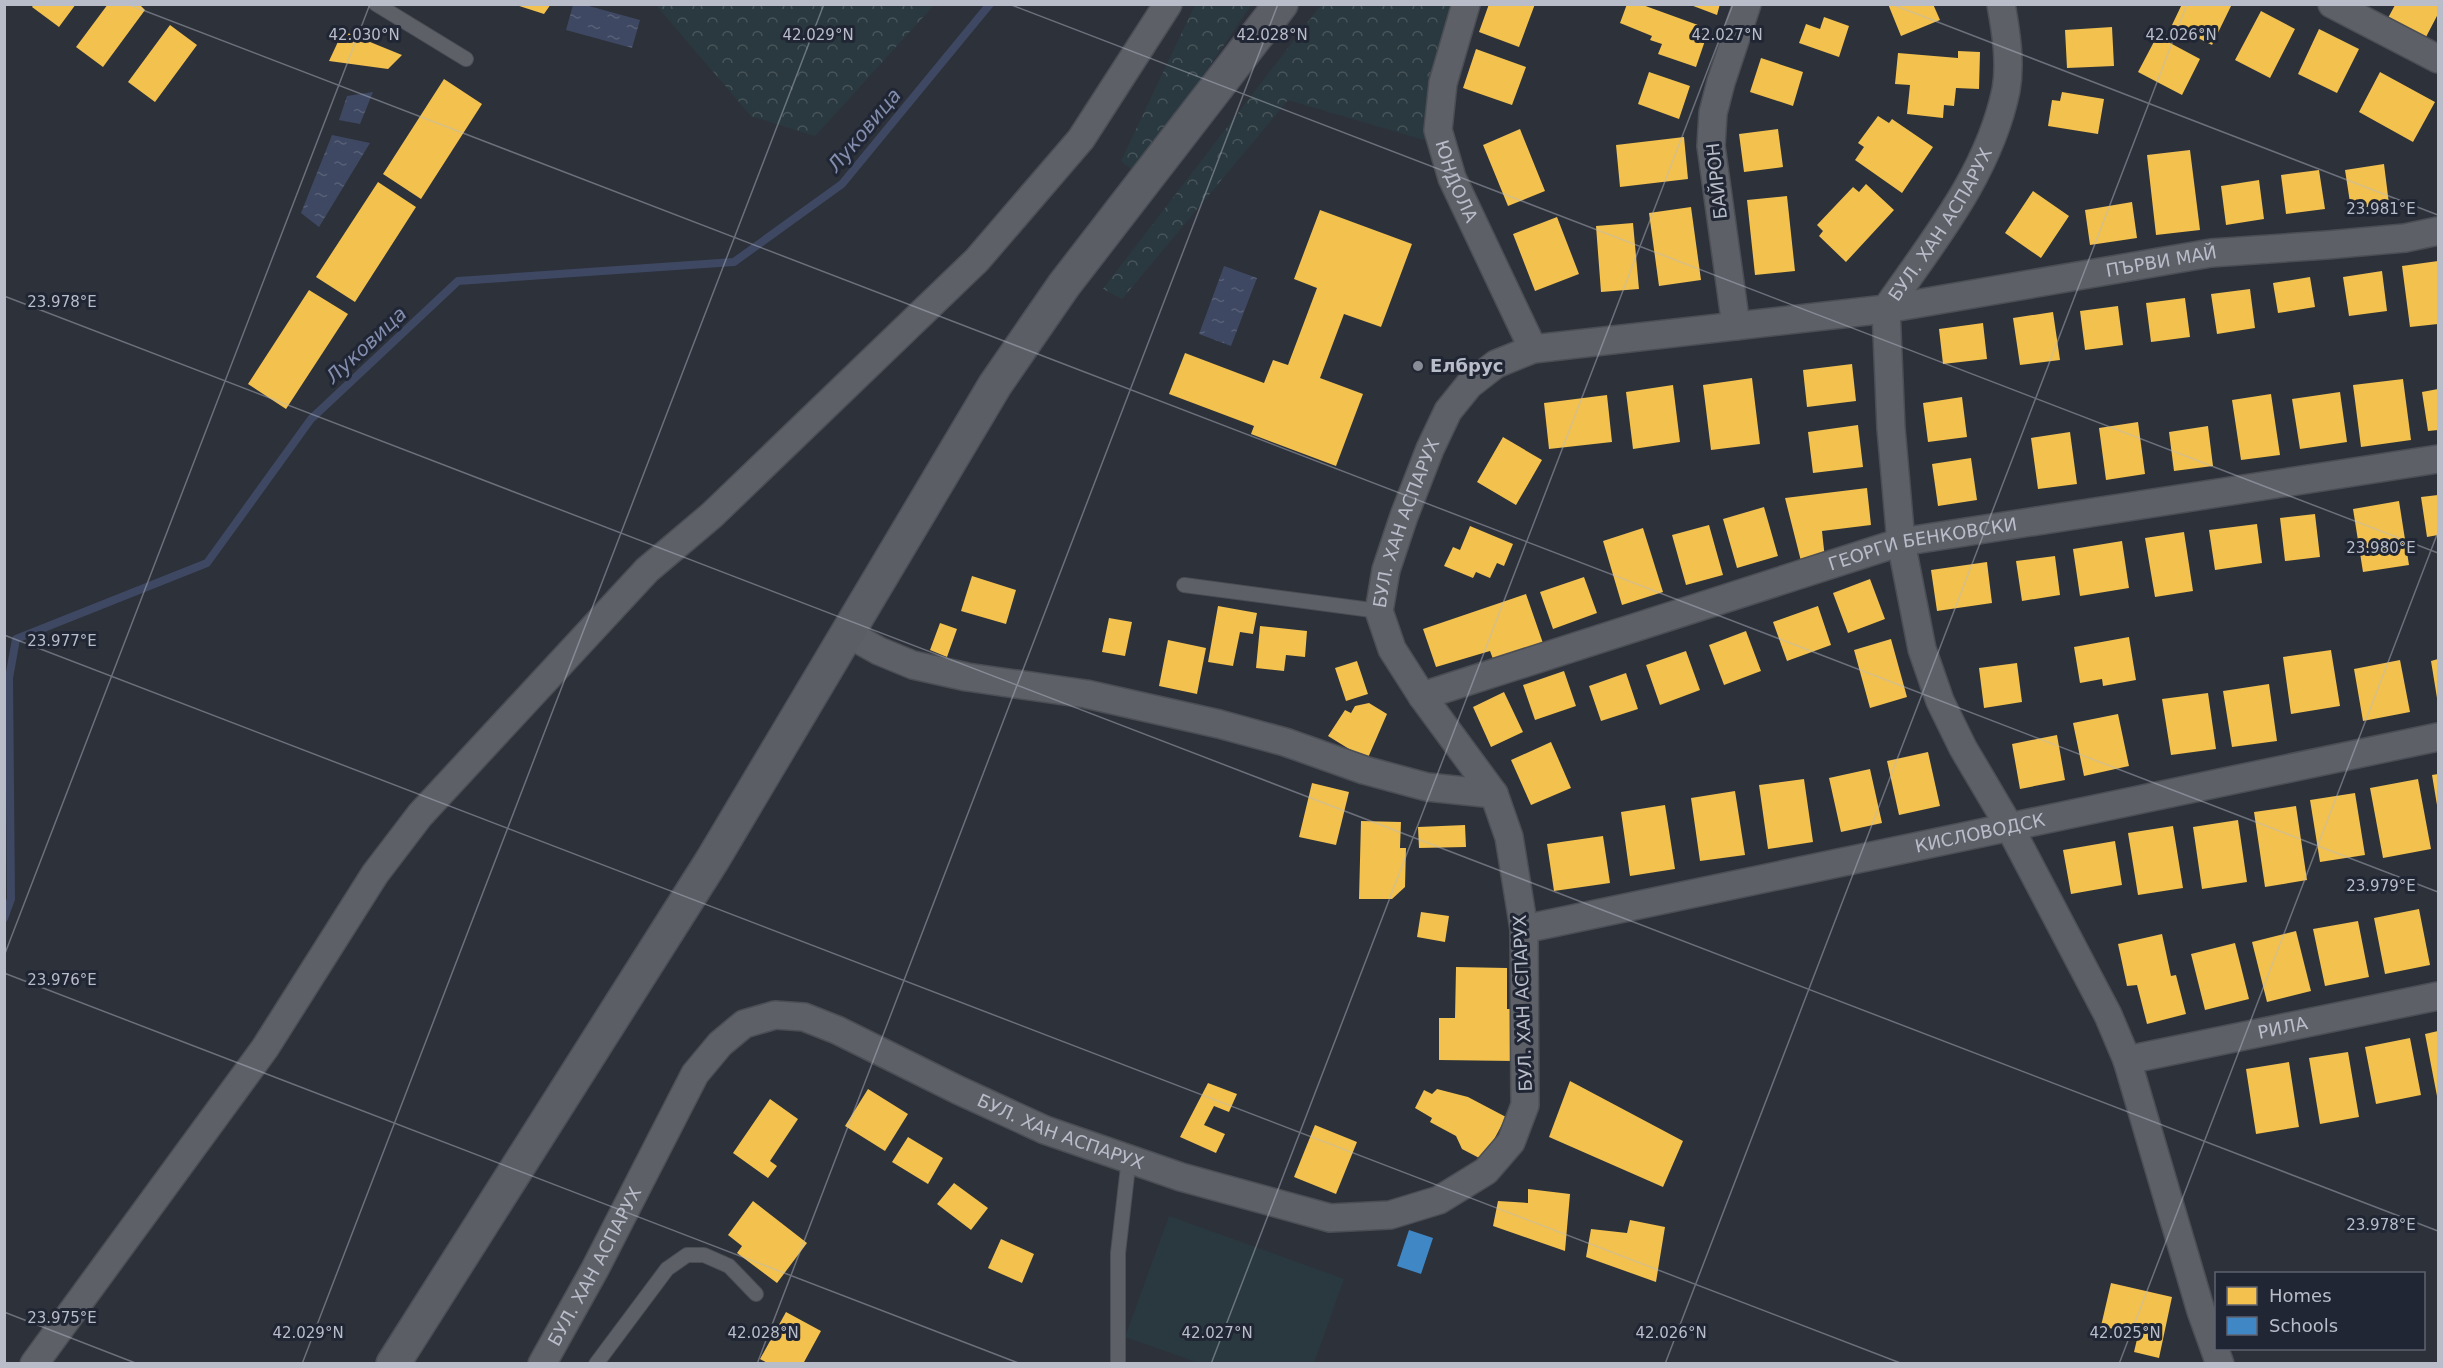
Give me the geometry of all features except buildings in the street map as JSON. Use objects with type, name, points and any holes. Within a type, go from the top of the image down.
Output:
[{"type":"main road","points":[[393,1364],[706,869],[995,385],[1064,285],[1281,4]]},
{"type":"street","points":[[34,1364],[265,1048],[375,874],[420,815],[647,570],[729,499],[977,260],[1081,139],[1168,4]]},
{"type":"street","name":"ЮНДОЛА","points":[[1466,4],[1443,83],[1438,130],[1452,178],[1533,349]]},
{"type":"street","name":"БАЙРОН","points":[[1736,326],[1711,146],[1713,113],[1747,4]]},
{"type":"street","name":"БУЛ. ХАН АСПАРУХ","points":[[542,1364],[595,1269],[695,1074],[720,1044],[744,1024],[775,1015],[804,1017],[837,1030],[1045,1130],[1181,1177],[1330,1218],[1390,1215],[1439,1200],[1486,1172],[1511,1142],[1526,1105],[1524,929],[1509,837],[1494,794],[1422,696],[1392,649],[1379,611],[1386,570],[1430,449],[1448,411],[1469,385],[1496,364],[1533,349],[1886,309],[1966,191],[1991,141],[2006,89],[2007,40],[2001,4]]},
{"type":"street","points":[[2332,4],[2439,59]]},
{"type":"street","name":"ПЪРВИ МАЙ","points":[[1886,309],[2211,253],[2327,245],[2439,231]]},
{"type":"street","points":[[1886,309],[1891,428],[1901,542],[1922,649],[1940,701],[1963,748],[2009,826],[2108,1015],[2127,1060],[2201,1311],[2220,1364]]},
{"type":"street","name":"ГЕОРГИ БЕНКОВСКИ","points":[[1422,696],[1901,542],[2439,459]]},
{"type":"street","points":[[847,633],[879,651],[913,665],[967,677],[1086,694],[1241,730],[1284,742],[1364,770],[1427,787],[1494,794]]},
{"type":"street","name":"КИСЛОВОДСК","points":[[1524,929],[2439,737]]},
{"type":"street","name":"РИЛА","points":[[2127,1060],[2439,996]]},
{"type":"lane","points":[[376,4],[466,59]]},
{"type":"lane","points":[[1184,585],[1379,611]]},
{"type":"lane","points":[[1118,1364],[1118,1253],[1129,1158]]},
{"type":"lane","points":[[596,1364],[667,1269],[687,1255],[704,1255],[729,1266],[756,1294]]},
{"type":"green space","points":[[656,5],[934,5],[815,136],[751,116]]},
{"type":"green space","points":[[1195,5],[1251,5],[1137,173],[1121,161]]},
{"type":"green space","points":[[1321,5],[1457,5],[1428,141],[1288,100],[1122,299],[1103,289]]},
{"type":"green space","points":[[1169,1216],[1344,1279],[1314,1363],[1199,1363],[1125,1337]]},
{"type":"water","points":[[573,5],[585,5],[640,20],[632,48],[566,30]]},
{"type":"water","points":[[373,92],[360,124],[339,120],[347,96]]},
{"type":"water","points":[[332,135],[370,143],[319,227],[301,213]]},
{"type":"water","points":[[1224,266],[1257,278],[1231,346],[1199,334]]},
{"type":"waterway","name":"Луковица","points":[[4,918],[11,899],[9,678],[16,639],[207,563],[311,419],[458,281],[734,262],[842,184],[990,4]]},
{"type":"place","name":"Елбрус","points":[[1418,366]]}]
